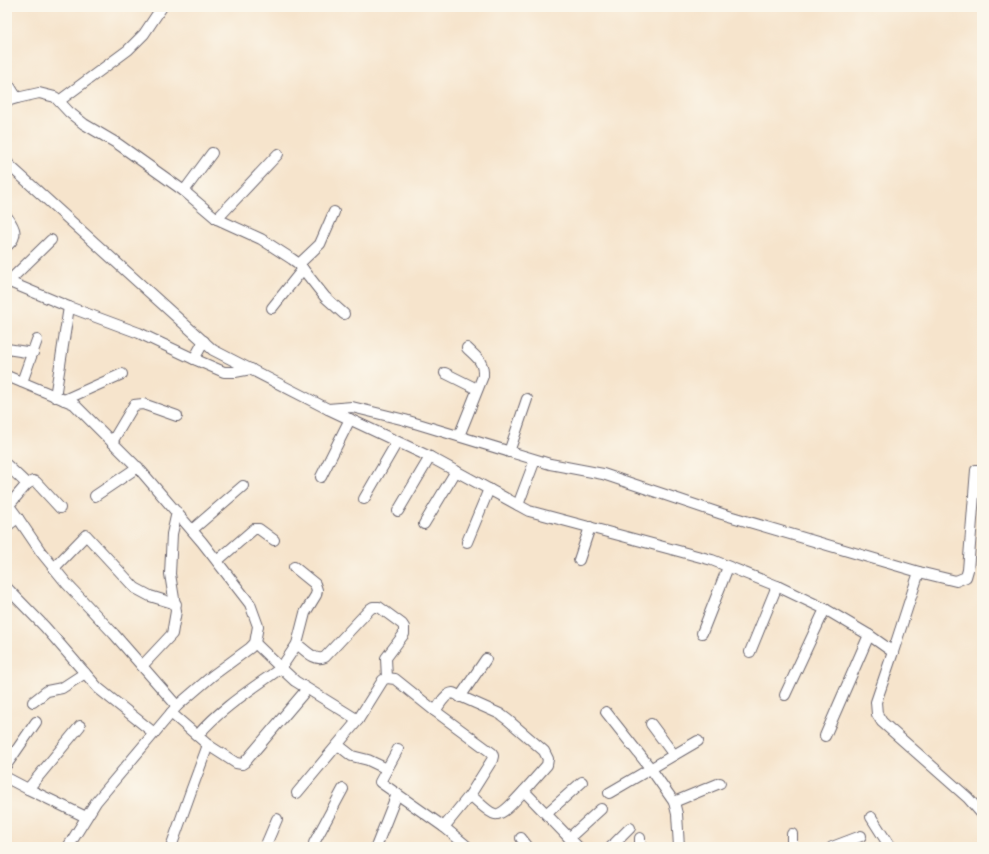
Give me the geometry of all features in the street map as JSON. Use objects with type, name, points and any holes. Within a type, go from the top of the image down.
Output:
[{"type":"street","points":[[59,101],[128,50],[144,34],[162,7]]},
{"type":"street","points":[[7,82],[17,98]]},
{"type":"street","points":[[7,100],[39,93],[55,96],[69,112],[84,124],[118,144],[184,191],[217,219],[261,238],[301,266],[325,297],[344,314]]},
{"type":"street","points":[[184,191],[212,153]]},
{"type":"street","points":[[217,219],[278,154]]},
{"type":"street","points":[[8,165],[213,350],[328,409],[430,457],[529,511],[712,560],[728,566],[825,608],[869,635],[893,652]]},
{"type":"street","points":[[272,308],[301,266],[320,244],[334,212]]},
{"type":"street","points":[[7,218],[14,226],[15,231],[12,242],[7,246]]},
{"type":"street","points":[[51,240],[8,282],[139,333],[224,372],[235,372],[251,369]]},
{"type":"street","points":[[60,398],[69,307]]},
{"type":"street","points":[[22,382],[37,340]]},
{"type":"street","points":[[194,358],[204,341]]},
{"type":"street","points":[[458,436],[483,376],[483,365],[467,348]]},
{"type":"street","points":[[7,349],[33,353]]},
{"type":"street","points":[[445,373],[477,389]]},
{"type":"street","points":[[60,398],[122,374]]},
{"type":"street","points":[[7,376],[74,404],[138,467],[192,530],[250,604],[258,626],[255,642],[174,709],[96,802],[68,847]]},
{"type":"street","points":[[509,452],[527,399]]},
{"type":"street","points":[[112,442],[134,405],[143,404],[177,416]]},
{"type":"street","points":[[328,409],[352,407],[458,436],[535,460],[603,474],[722,514],[919,572],[956,581],[966,577],[968,570],[976,470]]},
{"type":"street","points":[[321,477],[350,419]]},
{"type":"street","points":[[364,499],[397,442]]},
{"type":"street","points":[[398,512],[430,457]]},
{"type":"street","points":[[518,505],[535,460]]},
{"type":"street","points":[[7,465],[27,484]]},
{"type":"street","points":[[95,496],[138,467]]},
{"type":"street","points":[[424,524],[456,471]]},
{"type":"street","points":[[60,508],[36,482],[30,482],[27,484],[8,504],[41,552],[67,584],[142,666],[174,709],[208,745],[236,763],[242,764],[307,689]]},
{"type":"street","points":[[192,530],[243,486]]},
{"type":"street","points":[[467,542],[489,489]]},
{"type":"street","points":[[142,666],[172,634],[176,604],[170,574],[172,534],[177,512]]},
{"type":"street","points":[[7,526],[18,518]]},
{"type":"street","points":[[579,560],[590,527]]},
{"type":"street","points":[[217,561],[254,529],[259,530],[274,540]]},
{"type":"street","points":[[54,568],[86,535],[135,588],[150,596],[176,604]]},
{"type":"street","points":[[702,633],[728,566]]},
{"type":"street","points":[[198,735],[220,712],[280,668],[297,644],[305,613],[316,595],[317,590],[315,584],[294,567]]},
{"type":"street","points":[[919,572],[876,702],[877,714],[882,722],[968,798],[982,814]]},
{"type":"street","points":[[750,652],[777,586]]},
{"type":"street","points":[[7,588],[45,627],[98,688],[154,733]]},
{"type":"street","points":[[297,644],[314,657],[322,659],[370,609],[373,607],[379,607],[402,624],[404,630],[404,634],[386,658],[387,678]]},
{"type":"street","points":[[785,695],[825,608]]},
{"type":"street","points":[[826,736],[869,635]]},
{"type":"street","points":[[255,642],[295,681],[358,720]]},
{"type":"street","points":[[460,697],[486,659]]},
{"type":"street","points":[[33,702],[46,691],[62,688],[85,673]]},
{"type":"street","points":[[298,793],[358,720],[383,680],[387,678],[395,679],[492,753],[493,756],[470,795],[444,827]]},
{"type":"street","points":[[435,711],[446,696],[453,694],[500,714],[515,725],[544,751],[548,759],[547,765],[524,791],[499,815],[493,814],[470,795]]},
{"type":"street","points":[[606,712],[651,768],[674,802],[677,814],[679,847]]},
{"type":"street","points":[[7,764],[36,722]]},
{"type":"street","points":[[651,724],[674,755]]},
{"type":"street","points":[[28,789],[80,726]]},
{"type":"street","points":[[609,794],[698,741]]},
{"type":"street","points":[[171,847],[190,791],[208,745]]},
{"type":"street","points":[[338,745],[352,756],[368,760],[387,769]]},
{"type":"street","points":[[398,749],[380,782],[444,827],[468,847]]},
{"type":"street","points":[[8,781],[86,817]]},
{"type":"street","points":[[546,814],[582,782]]},
{"type":"street","points":[[674,802],[720,783]]},
{"type":"street","points":[[315,847],[314,843],[344,789]]},
{"type":"street","points":[[524,791],[577,847]]},
{"type":"street","points":[[376,847],[397,794]]},
{"type":"street","points":[[569,838],[601,809]]},
{"type":"street","points":[[871,817],[890,847]]},
{"type":"street","points":[[265,847],[277,819]]},
{"type":"street","points":[[612,847],[630,828]]},
{"type":"street","points":[[792,834],[792,847]]},
{"type":"street","points":[[832,847],[861,836]]},
{"type":"street","points":[[521,838],[528,847]]}]
